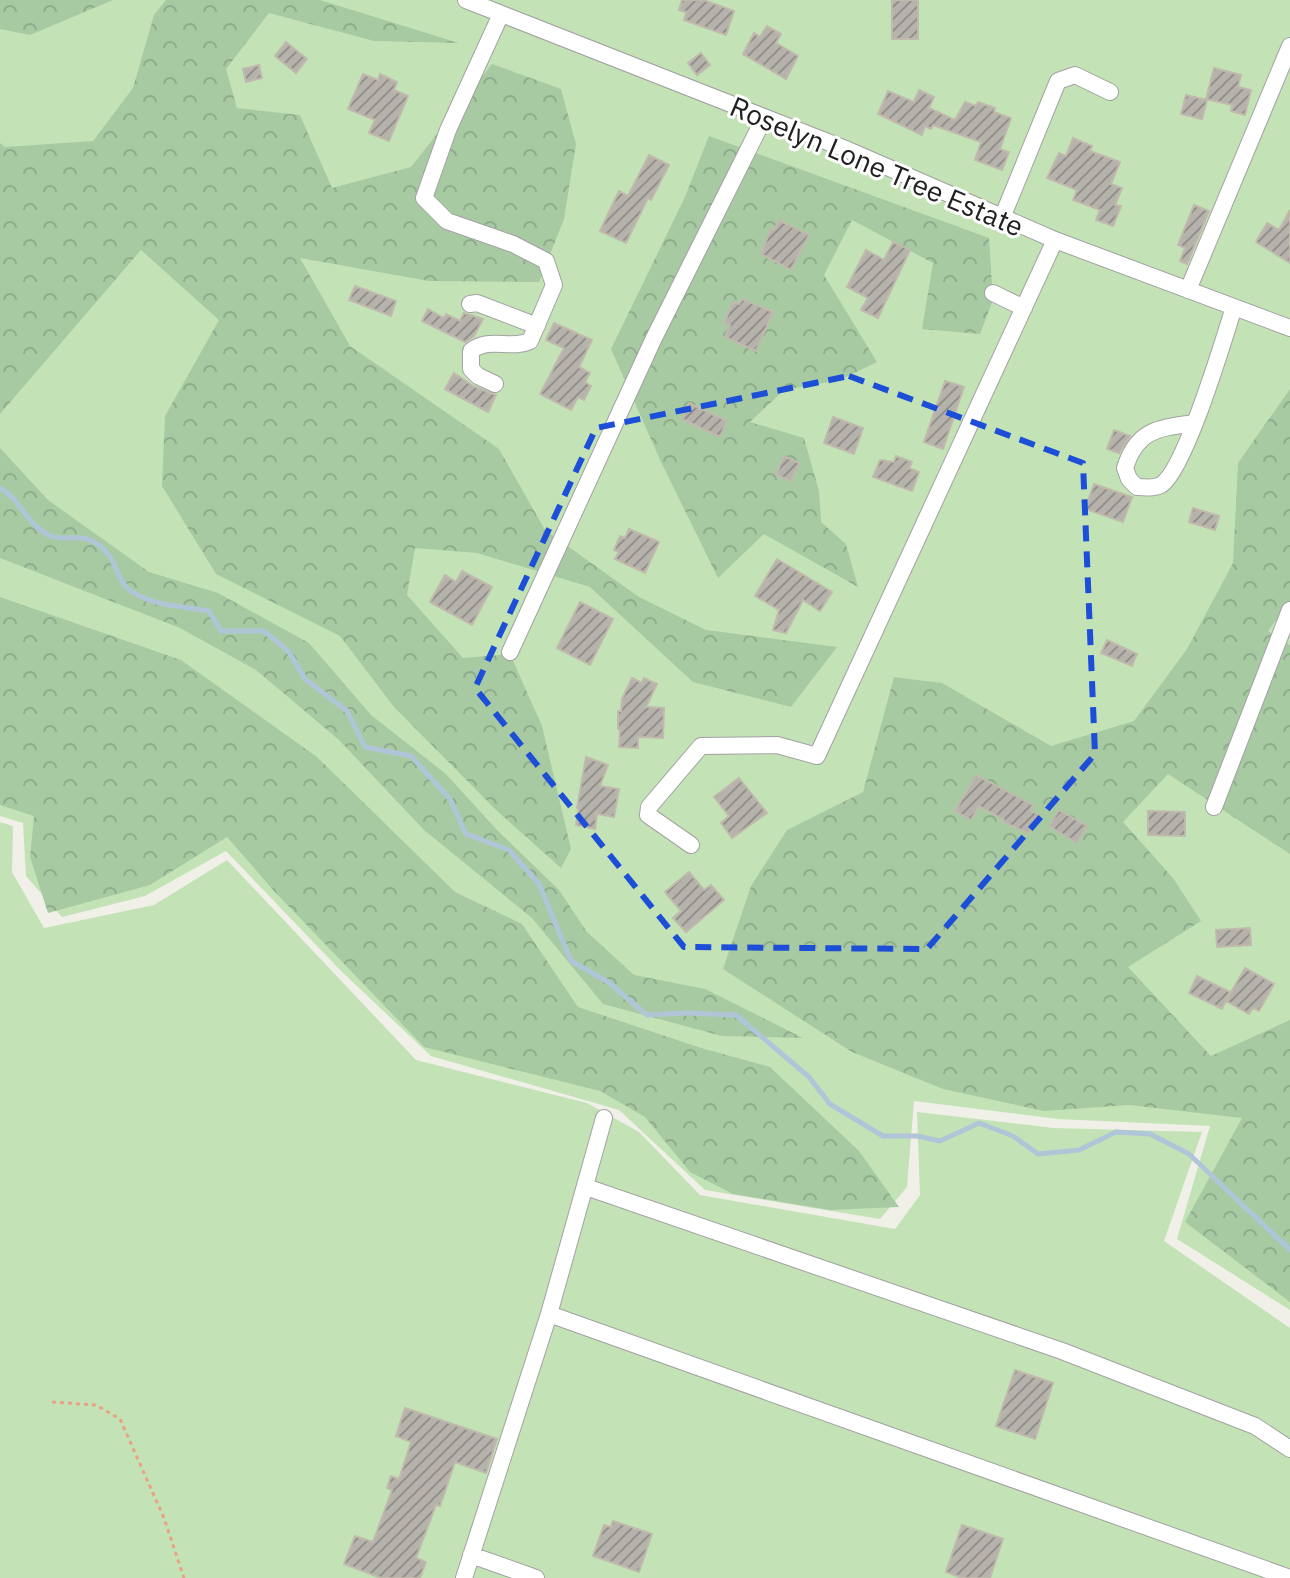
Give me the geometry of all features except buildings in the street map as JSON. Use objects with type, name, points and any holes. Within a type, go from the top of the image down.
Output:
[{"type":"street","name":"Roselyn Lone Tree Estate","points":[[471,1],[848,150],[1055,240],[1290,328]]},
{"type":"street","points":[[495,384],[471,369],[471,351],[485,343],[526,343],[537,326],[554,285],[546,261],[513,244],[447,221],[424,198],[448,130],[501,14]]},
{"type":"street","points":[[1188,290],[1290,46]]},
{"type":"street","points":[[1002,218],[1058,81],[1075,75],[1110,92]]},
{"type":"street","points":[[510,652],[653,340],[764,118]]},
{"type":"street","points":[[691,845],[648,815],[649,807],[701,746],[777,745],[817,756],[1055,240]]},
{"type":"street","points":[[993,293],[1024,308]]},
{"type":"street","points":[[470,304],[477,303],[537,326]]},
{"type":"street","points":[[1195,423],[1161,428],[1145,434],[1128,456],[1125,468],[1129,479],[1137,487],[1159,486],[1168,478],[1195,423],[1234,307]]},
{"type":"street","points":[[1214,807],[1290,610]]},
{"type":"street","points":[[464,1578],[549,1314],[604,1118]]},
{"type":"street","points":[[586,1187],[1062,1351],[1255,1426],[1290,1449]]},
{"type":"street","points":[[549,1314],[1290,1578]]},
{"type":"street","points":[[471,1555],[536,1578]]},
{"type":"path","points":[[52,1402],[96,1405],[120,1419],[164,1518],[184,1578]]},
{"type":"highlighted area","points":[[849,376],[1083,463],[1095,754],[927,949],[684,947],[475,688],[596,428]]},
{"type":"green space","points":[[0,0],[1290,0],[1290,1310],[1177,1239],[1210,1126],[1058,1119],[914,1101],[907,1187],[880,1219],[705,1190],[619,1110],[431,1056],[341,971],[226,851],[145,896],[62,917],[26,876],[23,823],[0,816]]},
{"type":"green space","points":[[0,0],[113,0],[30,35],[0,29]]},
{"type":"green space","points":[[166,0],[320,0],[459,43],[374,41],[269,13],[226,69],[237,108],[300,115],[332,188],[411,167],[492,64],[561,89],[576,144],[564,219],[539,282],[429,281],[300,258],[350,346],[499,449],[545,530],[639,597],[706,630],[837,647],[791,707],[693,682],[590,587],[477,553],[415,548],[407,595],[463,658],[510,654],[542,726],[571,849],[561,868],[496,810],[394,707],[340,636],[216,574],[162,486],[165,416],[219,320],[141,250],[0,414],[0,143],[5,147],[93,141],[133,88],[154,15]]},
{"type":"green space","points":[[709,136],[989,238],[993,300],[980,334],[922,329],[933,263],[852,220],[824,275],[877,362],[840,380],[784,390],[750,422],[804,438],[819,491],[821,522],[846,544],[858,587],[764,534],[718,578],[661,462],[611,349],[684,199]]},
{"type":"green space","points":[[1290,389],[1290,602],[1268,631],[1290,645],[1290,854],[1168,774],[1123,822],[1173,878],[1201,921],[1128,967],[1211,1056],[1290,1020],[1290,1302],[1185,1222],[1242,1118],[1129,1105],[1044,1111],[943,1089],[852,1052],[723,969],[751,886],[787,830],[863,792],[894,677],[942,683],[1051,746],[1134,721],[1187,649],[1233,563],[1238,463]]},
{"type":"green space","points":[[0,448],[48,500],[149,572],[218,593],[309,643],[371,715],[446,774],[497,830],[559,890],[587,932],[634,975],[705,989],[803,1038],[722,1036],[603,1004],[532,918],[424,830],[339,740],[256,670],[180,628],[0,558]]},
{"type":"green space","points":[[0,597],[181,660],[317,757],[455,892],[522,924],[578,1007],[701,1048],[770,1067],[859,1151],[899,1207],[830,1210],[733,1194],[690,1172],[645,1117],[600,1091],[424,1047],[274,891],[227,837],[150,885],[48,913],[30,857],[34,816],[0,805]]},
{"type":"green space","points":[[0,822],[13,826],[12,872],[44,928],[154,905],[227,860],[416,1060],[587,1103],[639,1132],[700,1195],[895,1229],[920,1195],[917,1112],[1054,1128],[1202,1132],[1164,1241],[1290,1328],[1290,1578],[0,1578]]},
{"type":"waterway","points":[[0,488],[13,498],[34,525],[48,535],[85,539],[99,545],[110,557],[123,583],[135,594],[166,604],[209,611],[221,631],[264,631],[289,652],[305,679],[347,711],[365,747],[411,756],[450,799],[466,834],[509,850],[539,884],[571,961],[608,982],[647,1015],[736,1015],[809,1077],[830,1104],[883,1136],[917,1136],[940,1141],[979,1123],[1013,1136],[1038,1154],[1079,1150],[1116,1132],[1150,1134],[1189,1154],[1290,1250]]}]
